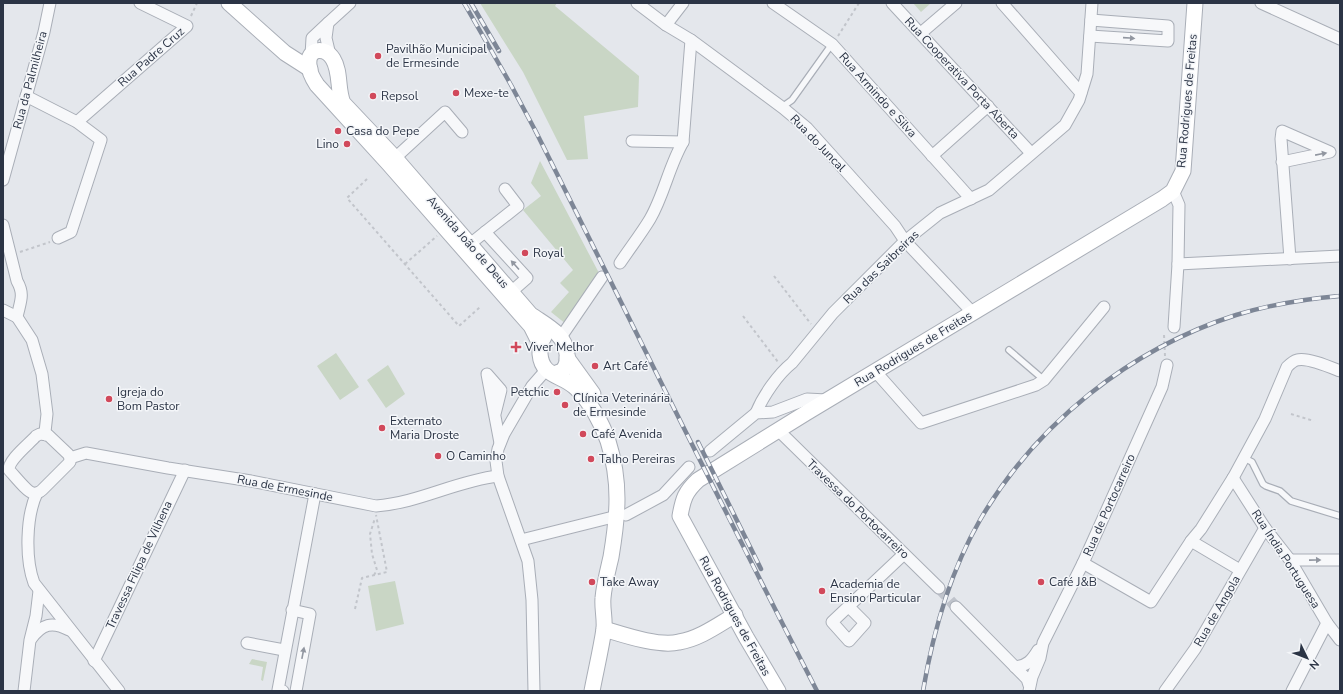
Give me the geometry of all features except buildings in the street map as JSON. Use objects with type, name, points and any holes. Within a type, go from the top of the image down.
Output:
[{"type":"main road","name":"Avenida João de Deus","points":[[229,3],[284,53],[310,61]]},
{"type":"main road","name":"Avenida João de Deus","points":[[244,3],[278,36],[310,61],[314,80],[320,88],[380,148],[395,158],[530,314],[546,324],[559,336]]},
{"type":"main road","name":"Rua Rodrigues de Freitas","points":[[778,691],[734,615],[680,516],[683,499],[689,488],[698,480],[778,430],[1173,191],[1183,172],[1195,3]]},
{"type":"main road","points":[[310,61],[318,50],[327,52],[330,55]]},
{"type":"main road","name":"Avenida João de Deus","points":[[330,55],[338,71],[338,81],[343,104],[446,228],[531,326],[540,344],[540,356],[544,366],[550,372]]},
{"type":"main road","points":[[320,88],[324,90],[333,88],[338,81]]},
{"type":"main road","points":[[540,344],[545,336],[553,333],[559,336],[566,346],[567,363],[562,371],[550,372]]},
{"type":"main road","points":[[567,358],[599,402],[613,427],[626,488],[622,516]]},
{"type":"main road","points":[[550,372],[570,383],[577,389],[591,407],[605,431],[613,456],[622,516],[623,545],[612,599],[604,622],[592,691]]},
{"type":"main road","points":[[604,622],[652,642],[679,643],[698,636],[734,615]]},
{"type":"street","name":"Rua da Palmilheira","points":[[3,180],[44,32],[50,3]]},
{"type":"street","name":"Rua Padre Cruz","points":[[77,122],[187,26],[140,3]]},
{"type":"street","points":[[310,61],[312,38],[350,3]]},
{"type":"street","name":"Rua do Juncal","points":[[637,3],[666,25],[691,40],[782,107],[807,128],[895,226],[905,241],[973,313]]},
{"type":"street","points":[[666,25],[683,3]]},
{"type":"street","name":"Rua Armindo e Silva","points":[[773,3],[832,44],[971,199]]},
{"type":"street","name":"Rua Cooperativa Porta Aberta","points":[[892,3],[1031,154]]},
{"type":"street","points":[[921,34],[956,3]]},
{"type":"street","points":[[1002,3],[1081,93]]},
{"type":"street","name":"Rua das Saibreiras","points":[[756,413],[760,404],[784,369],[792,363],[817,331],[905,241],[940,213],[989,190],[1065,125],[1080,100],[1087,74],[1092,3]]},
{"type":"street","points":[[1262,3],[1339,35]]},
{"type":"street","points":[[1090,36],[1168,41],[1168,26],[1091,20]]},
{"type":"street","points":[[328,23],[326,38],[330,55]]},
{"type":"street","points":[[620,263],[650,219],[669,176],[676,155],[683,142],[691,40]]},
{"type":"street","points":[[26,96],[77,122],[101,140],[71,232],[58,238]]},
{"type":"street","points":[[932,156],[988,106]]},
{"type":"street","points":[[395,158],[444,112],[462,132]]},
{"type":"street","points":[[632,141],[683,142]]},
{"type":"street","points":[[1282,162],[1290,259]]},
{"type":"street","points":[[470,244],[518,206],[505,189]]},
{"type":"street","points":[[1173,191],[1179,205],[1178,264],[1174,327]]},
{"type":"street","points":[[3,224],[17,281],[21,288],[22,300],[17,317]]},
{"type":"street","points":[[486,232],[527,278],[511,292]]},
{"type":"street","points":[[1178,264],[1340,256]]},
{"type":"street","points":[[559,336],[602,277]]},
{"type":"street","points":[[875,371],[921,423],[1036,385],[1044,380],[1104,307]]},
{"type":"street","points":[[3,310],[17,317],[32,340],[42,374],[47,414],[44,432],[46,435]]},
{"type":"street","points":[[1083,563],[1151,602],[1191,541],[1201,529],[1233,478],[1265,419],[1287,367],[1297,360],[1305,359],[1340,371]]},
{"type":"street","name":"Rua de Portocarreiro","points":[[1015,667],[1023,666],[1029,663],[1043,643],[1083,563],[1162,387],[1167,365]]},
{"type":"street","points":[[534,691],[532,600],[528,561],[498,476],[496,461],[500,443],[532,386],[550,372]]},
{"type":"street","points":[[710,451],[756,413],[773,412],[807,399],[829,400]]},
{"type":"street","points":[[495,414],[500,443]]},
{"type":"street","name":"Travessa do Portocarreiro","points":[[778,430],[939,588]]},
{"type":"street","points":[[40,434],[48,435],[68,454],[70,458],[68,466],[37,493],[32,493],[28,490],[6,466],[36,436],[40,434]]},
{"type":"street","name":"Rua de Ermesinde","points":[[70,458],[86,453],[251,481],[376,506],[389,505],[409,500],[480,478],[498,476]]},
{"type":"street","points":[[521,540],[622,516],[664,495],[689,467]]},
{"type":"street","name":"Travessa Filipa de Vilhena","points":[[94,660],[185,470]]},
{"type":"street","name":"Rua Índia Portuguesa","points":[[1233,478],[1265,528],[1290,560],[1327,623],[1340,640]]},
{"type":"street","points":[[37,493],[32,508],[28,555],[30,572],[34,583],[119,691]]},
{"type":"street","points":[[283,691],[278,690],[284,650],[315,494]]},
{"type":"street","name":"Rua de Angola","points":[[1165,691],[1195,649],[1265,528]]},
{"type":"street","points":[[1191,541],[1240,570]]},
{"type":"street","points":[[849,606],[904,554]]},
{"type":"street","points":[[1290,560],[1340,560]]},
{"type":"street","points":[[24,691],[30,640],[36,616],[39,591]]},
{"type":"street","points":[[956,607],[1027,679],[1029,688]]},
{"type":"street","points":[[292,610],[310,614],[296,691]]},
{"type":"street","points":[[1292,691],[1327,623]]},
{"type":"street","points":[[30,640],[38,630],[49,624],[61,626],[71,631]]},
{"type":"street","points":[[247,643],[284,650]]},
{"type":"street","name":"Rua de Portocarreiro","points":[[1029,688],[1040,658],[1043,643]]},
{"type":"lane","points":[[782,107],[792,100],[832,44]]},
{"type":"lane","points":[[1009,350],[1044,380]]},
{"type":"lane","points":[[1244,458],[1252,462],[1263,484],[1266,486],[1280,491],[1291,501],[1340,516]]},
{"type":"path","points":[[187,26],[197,3]]},
{"type":"path","points":[[832,44],[859,3]]},
{"type":"path","points":[[368,179],[347,198],[459,326],[480,307]]},
{"type":"path","points":[[405,264],[446,228]]},
{"type":"path","points":[[22,251],[43,245]]},
{"type":"path","points":[[774,276],[817,331]]},
{"type":"path","points":[[743,316],[784,369]]},
{"type":"path","points":[[1167,365],[1162,362],[1165,361],[1164,335],[1169,333],[1169,329],[1174,327]]},
{"type":"path","points":[[1291,414],[1314,421]]},
{"type":"path","points":[[356,609],[362,578],[388,572],[376,517],[376,506]]},
{"type":"path","points":[[374,575],[377,570],[372,554],[370,534],[376,517]]},
{"type":"green space","points":[[480,3],[557,3],[555,6],[639,76],[638,107],[584,116],[588,159],[567,160],[523,72]]},
{"type":"green space","points":[[913,3],[931,3],[921,12]]},
{"type":"green space","points":[[540,161],[599,273],[566,324],[551,312],[569,292],[560,283],[573,270],[523,210],[541,196],[531,183]]},
{"type":"green space","points":[[336,353],[359,387],[340,400],[317,366]]},
{"type":"green space","points":[[388,365],[405,394],[386,408],[367,380]]},
{"type":"green space","points":[[395,581],[404,624],[376,631],[368,586]]},
{"type":"green space","points":[[252,659],[267,662],[263,681],[261,680],[263,667],[249,664]]},
{"type":"tunnel","points":[[939,588],[956,607]]},
{"type":"railway","points":[[464,3],[535,130],[710,481],[817,691]]},
{"type":"railway","points":[[471,3],[499,51]]},
{"type":"railway","points":[[923,691],[932,647],[944,603],[951,581],[969,540],[1003,485],[1029,452],[1058,422],[1089,394],[1123,369],[1159,348],[1197,330],[1236,315],[1261,308],[1340,296]]},
{"type":"railway","points":[[698,442],[761,569]]},
{"type":"place","name":"Pavilhão Municipal de Ermesinde","points":[[378,56]]},
{"type":"place","name":"Mexe-te","points":[[456,93]]},
{"type":"place","name":"Repsol","points":[[373,96]]},
{"type":"place","name":"Casa do Pepe","points":[[338,131]]},
{"type":"place","name":"Lino","points":[[347,144]]},
{"type":"place","name":"Royal","points":[[525,253]]},
{"type":"place","name":"Viver Melhor","points":[[516,347]]},
{"type":"place","name":"Art Café","points":[[595,366]]},
{"type":"place","name":"Petchic","points":[[557,392]]},
{"type":"place","name":"Igreja do Bom Pastor","points":[[109,399]]},
{"type":"place","name":"Clínica Veterinária de Ermesinde","points":[[565,405]]},
{"type":"place","name":"Externato Maria Droste","points":[[382,428]]},
{"type":"place","name":"Café Avenida","points":[[583,434]]},
{"type":"place","name":"O Caminho","points":[[438,456]]},
{"type":"place","name":"Talho Pereiras","points":[[591,459]]},
{"type":"place","name":"Take Away","points":[[592,582]]},
{"type":"place","name":"Café J&B","points":[[1041,582]]},
{"type":"place","name":"Academia de Ensino Particular","points":[[822,591]]}]
